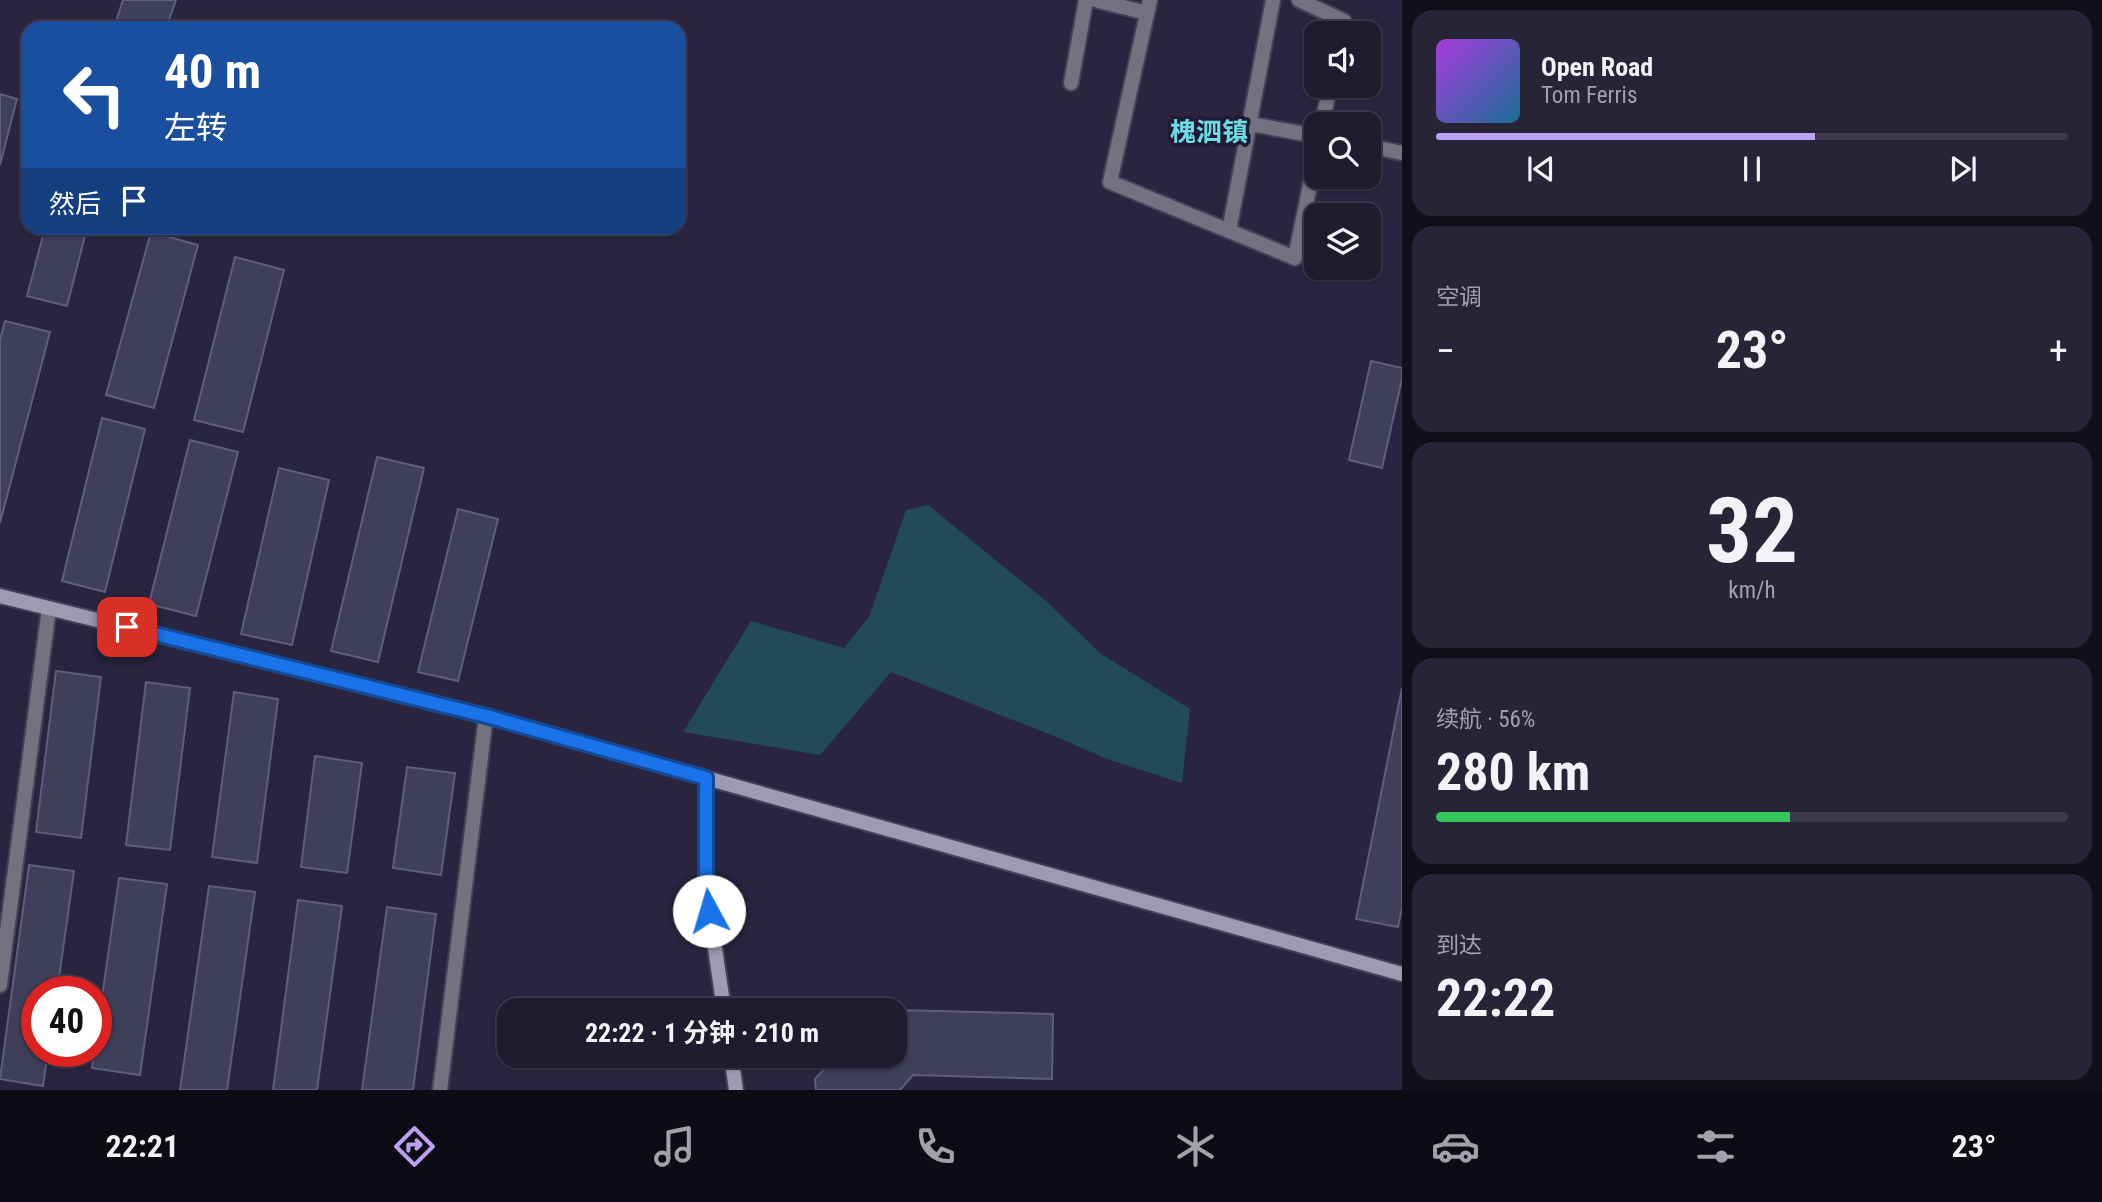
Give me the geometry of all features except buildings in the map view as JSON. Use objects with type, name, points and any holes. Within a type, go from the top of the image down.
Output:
[{"type":"street","points":[[1071,83],[1086,0]]},
{"type":"street","points":[[1095,0],[1148,7],[1110,182],[1295,258],[1309,189]]},
{"type":"street","points":[[1229,230],[1273,0]]},
{"type":"street","points":[[1298,0],[1344,21]]},
{"type":"street","points":[[1251,124],[1304,134]]},
{"type":"street","points":[[1381,149],[1402,153]]},
{"type":"street","points":[[0,596],[486,716],[1402,974]]},
{"type":"street","points":[[0,985],[50,608]]},
{"type":"street","points":[[440,1090],[486,716]]},
{"type":"street","points":[[706,778],[706,886],[722,998]]},
{"type":"street","points":[[733,1068],[736,1090]]},
{"type":"shaded area","points":[[928,505],[1046,601],[1101,654],[1190,709],[1182,783],[1107,759],[891,672],[820,755],[683,732],[751,621],[844,648],[869,617],[906,510]]},
{"type":"district","name":"槐泗镇","points":[[1209,132]]},
{"type":"route","points":[[127,627],[486,716],[706,778],[706,886],[709,911]]}]
